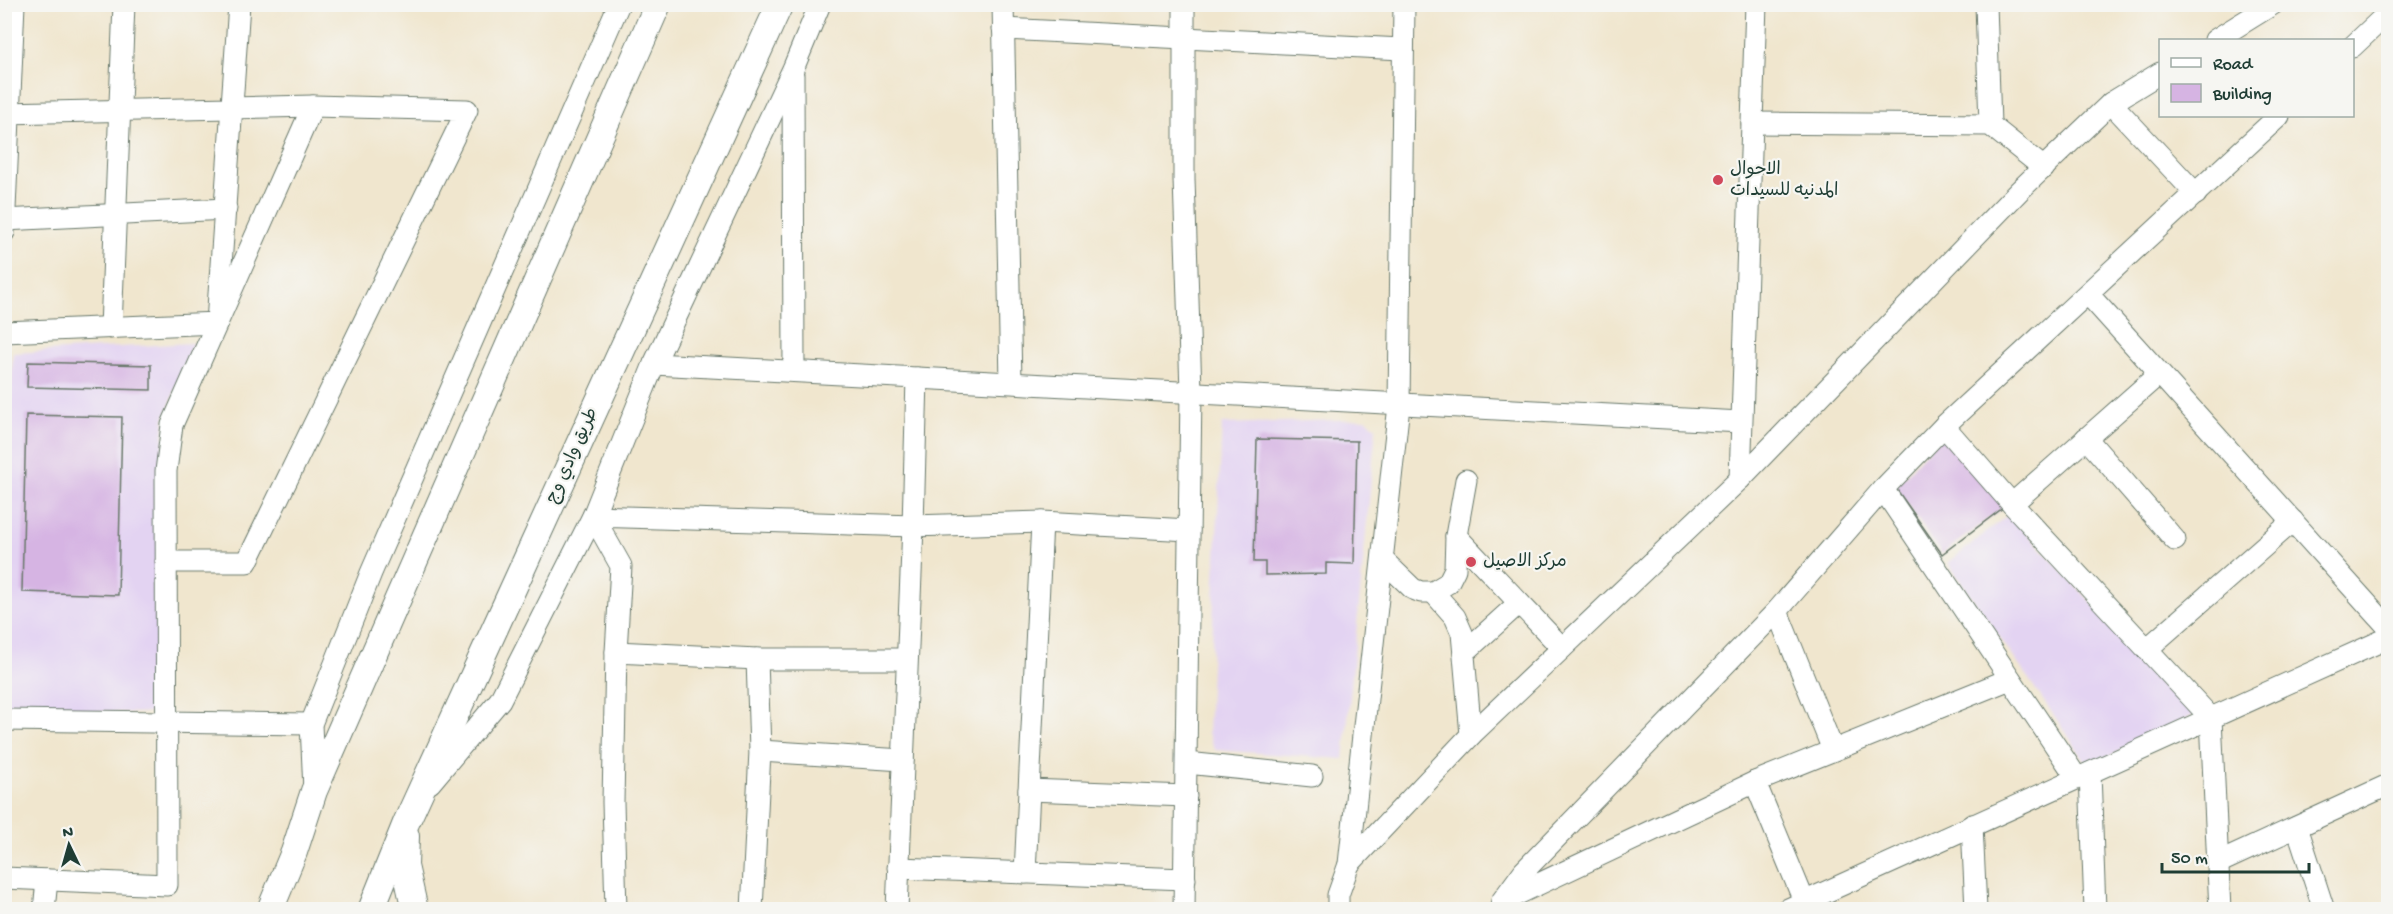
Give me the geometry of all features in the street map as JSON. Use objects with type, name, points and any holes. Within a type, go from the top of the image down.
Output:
[{"type":"main road","points":[[267,909],[294,852],[314,791],[658,4]]},
{"type":"main road","points":[[630,68],[675,4]]},
{"type":"main road","points":[[731,111],[760,4]]},
{"type":"main road","name":"طريق وادي وج","points":[[371,909],[412,811],[780,4]]},
{"type":"main road","points":[[412,811],[405,867],[415,909]]},
{"type":"street","points":[[4,232],[7,113],[15,4]]},
{"type":"street","points":[[111,328],[124,4]]},
{"type":"street","points":[[217,323],[239,4]]},
{"type":"street","points":[[314,791],[311,724],[376,562],[619,4]]},
{"type":"street","points":[[412,811],[500,700],[593,516],[654,364],[794,69],[820,4]]},
{"type":"street","points":[[1003,4],[1011,382]]},
{"type":"street","points":[[1184,4],[1184,179],[1191,392],[1184,909]]},
{"type":"street","points":[[1339,905],[1348,864],[1399,405],[1404,4]]},
{"type":"street","points":[[1740,479],[1756,4]]},
{"type":"street","points":[[1986,4],[1990,124]]},
{"type":"street","points":[[2217,39],[2273,4]]},
{"type":"street","points":[[2354,44],[2388,13]]},
{"type":"street","points":[[1003,29],[1402,48]]},
{"type":"street","points":[[794,69],[795,371]]},
{"type":"street","points":[[1348,864],[1471,735],[1740,479],[2044,168],[2111,104],[2159,75]]},
{"type":"street","points":[[2111,104],[2196,194]]},
{"type":"street","points":[[7,113],[232,106],[467,110],[247,562],[166,562]]},
{"type":"street","points":[[4,878],[167,885],[166,471],[172,425],[313,106]]},
{"type":"street","points":[[1501,905],[1524,871],[1777,611],[1883,489],[1944,426],[2278,117]]},
{"type":"street","points":[[1752,123],[1990,124],[2044,168]]},
{"type":"street","points":[[5,220],[226,209]]},
{"type":"street","points":[[2088,294],[2388,627]]},
{"type":"street","points":[[4,332],[217,323]]},
{"type":"street","points":[[654,364],[1741,422]]},
{"type":"street","points":[[2012,504],[2159,374]]},
{"type":"street","points":[[897,909],[917,378]]},
{"type":"street","points":[[1944,426],[2012,504],[2211,718],[2220,909]]},
{"type":"street","points":[[2086,438],[2175,540]]},
{"type":"street","points":[[1383,560],[1413,589],[1421,592],[1433,592],[1448,583],[1455,569],[1456,536],[1466,480]]},
{"type":"street","points":[[1883,489],[2010,679],[2083,776],[2095,909]]},
{"type":"street","points":[[593,516],[913,526],[1042,522],[1189,530]]},
{"type":"street","points":[[593,516],[621,566],[616,652],[614,802],[616,909]]},
{"type":"street","points":[[2147,649],[2293,521]]},
{"type":"street","points":[[1025,873],[1042,522]]},
{"type":"street","points":[[1456,536],[1562,648]]},
{"type":"street","points":[[1433,592],[1455,617],[1462,633],[1466,651],[1471,735]]},
{"type":"street","points":[[1466,651],[1519,603]]},
{"type":"street","points":[[1777,611],[1833,750]]},
{"type":"street","points":[[1755,782],[1795,905],[2388,638]]},
{"type":"street","points":[[616,652],[758,658],[906,658]]},
{"type":"street","points":[[752,909],[760,751],[758,658]]},
{"type":"street","points":[[1501,905],[1755,782],[2010,679]]},
{"type":"street","points":[[4,720],[311,724]]},
{"type":"street","points":[[760,751],[903,760]]},
{"type":"street","points":[[1186,763],[1312,776]]},
{"type":"street","points":[[2218,863],[2388,785]]},
{"type":"street","points":[[1029,790],[1186,796]]},
{"type":"street","points":[[1972,825],[1976,909]]},
{"type":"street","points":[[2297,827],[2324,909]]},
{"type":"street","points":[[898,868],[1185,879]]},
{"type":"street","points":[[44,909],[47,880]]},
{"type":"shaded area","points":[[193,343],[164,420],[157,713],[5,711],[4,520],[13,353]]},
{"type":"shaded area","points":[[1367,419],[1376,428],[1344,759],[1215,750],[1208,733],[1222,424]]},
{"type":"shaded area","points":[[2009,514],[2196,714],[2089,766],[1948,563]]},
{"type":"building","points":[[28,362],[151,365],[151,390],[27,387]]},
{"type":"building","points":[[26,415],[122,417],[118,595],[22,592]]},
{"type":"building","points":[[1944,432],[2004,507],[1942,554],[1895,487]]},
{"type":"building","points":[[1257,439],[1357,441],[1354,564],[1326,563],[1326,574],[1265,575],[1265,562],[1254,562]]},
{"type":"place","name":"الاحوال المدنيه للسيدات","points":[[1718,180]]},
{"type":"place","name":"مركز الاصيل","points":[[1471,562]]}]
